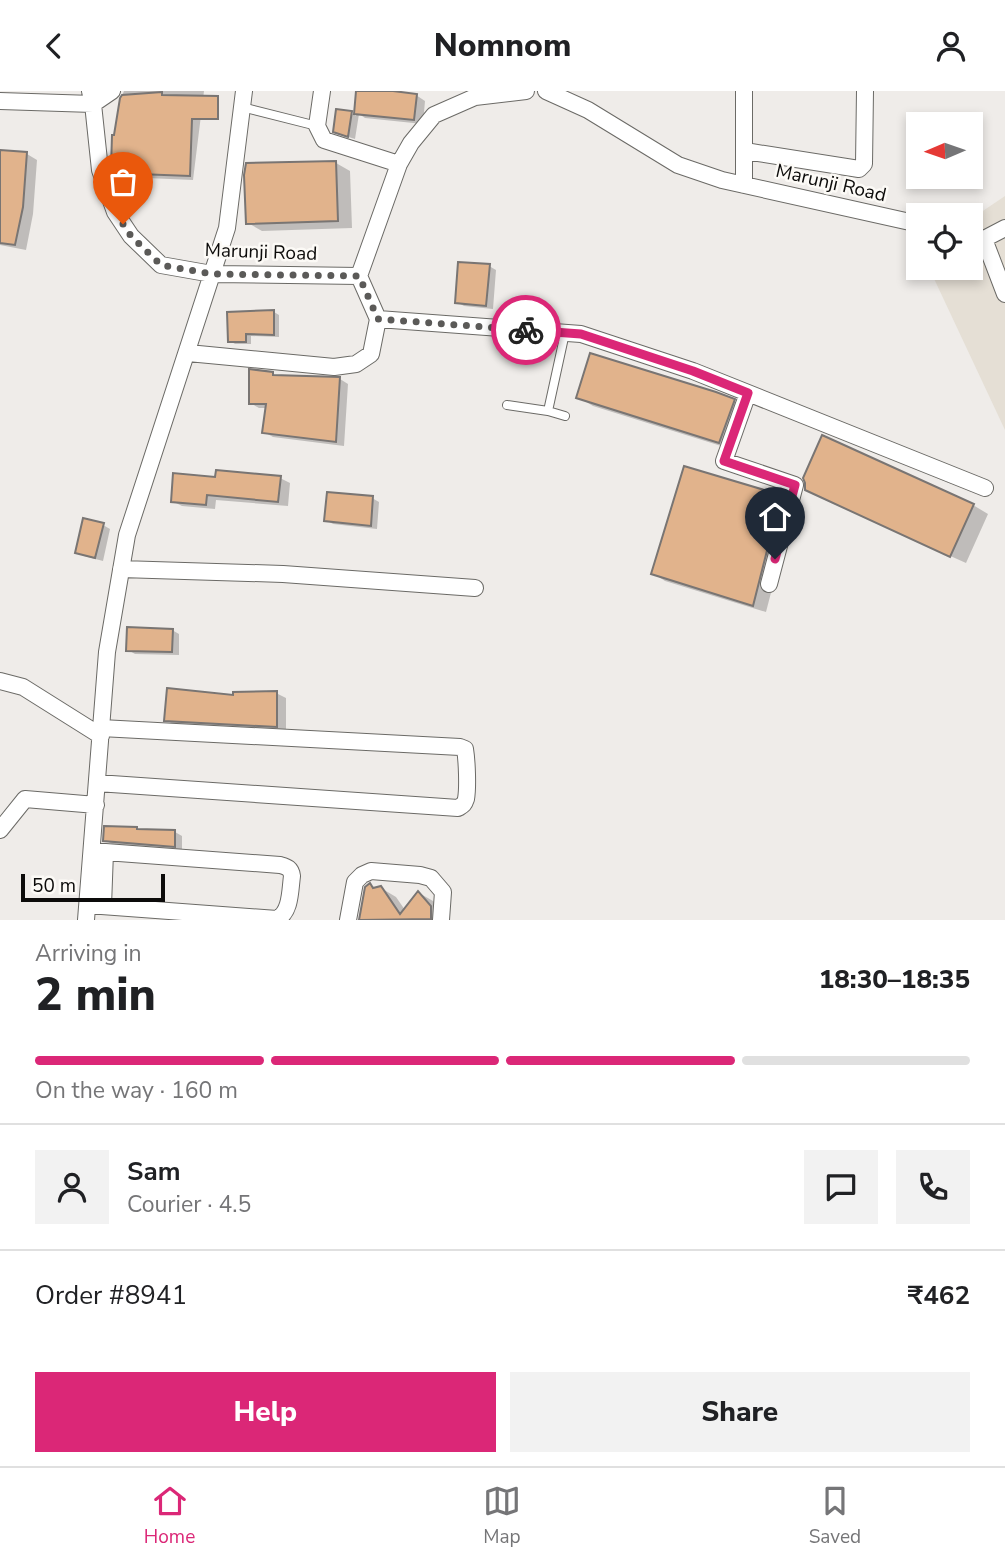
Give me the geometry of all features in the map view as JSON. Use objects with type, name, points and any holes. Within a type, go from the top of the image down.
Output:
[{"type":"street","points":[[0,101],[92,98],[112,91]]},
{"type":"street","points":[[322,91],[317,127],[324,140],[399,164]]},
{"type":"street","points":[[188,353],[334,367],[356,364],[370,354],[378,319],[359,276],[399,164],[411,143],[434,115],[475,97],[526,91]]},
{"type":"street","name":"Marunji Road","points":[[546,91],[588,110],[678,165],[722,180],[906,221]]},
{"type":"street","points":[[744,91],[744,185]]},
{"type":"street","points":[[744,151],[859,169],[864,164],[865,91]]},
{"type":"street","name":"Marunji Road","points":[[92,98],[100,170],[115,212],[131,236],[161,265],[212,274],[359,276]]},
{"type":"street","points":[[99,852],[287,867],[292,876],[286,912],[277,919],[92,910],[99,852],[96,804],[102,784],[107,652],[127,535],[227,228],[243,99]]},
{"type":"street","points":[[983,235],[1005,228]]},
{"type":"street","points":[[983,248],[1005,294]]},
{"type":"street","points":[[378,319],[581,334],[693,371],[985,488]]},
{"type":"street","points":[[748,393],[724,461],[795,485],[769,584]]},
{"type":"street","points":[[121,569],[283,575],[475,588]]},
{"type":"street","points":[[0,681],[23,687],[105,731],[460,747],[465,750],[466,757],[466,799],[458,808],[102,784]]},
{"type":"street","points":[[0,830],[25,799],[96,804]]},
{"type":"street","points":[[348,920],[355,882],[371,871],[430,878],[443,892],[441,920]]},
{"type":"lane","points":[[243,99],[317,127]]},
{"type":"lane","points":[[548,411],[565,333]]},
{"type":"lane","points":[[507,405],[565,416]]},
{"type":"shaded area","points":[[1005,196],[1005,430],[935,280],[983,280],[983,211]]},
{"type":"building","points":[[356,91],[417,94],[414,120],[354,114]]},
{"type":"building","points":[[162,92],[162,95],[218,96],[218,119],[192,119],[190,176],[112,173],[112,135],[120,98],[122,95]]},
{"type":"building","points":[[336,109],[352,111],[348,137],[333,132]]},
{"type":"building","points":[[0,150],[27,152],[23,207],[15,245],[0,243]]},
{"type":"building","points":[[336,161],[338,221],[246,224],[246,163]]},
{"type":"building","points":[[458,262],[490,264],[486,306],[455,303]]},
{"type":"building","points":[[274,310],[274,335],[246,334],[246,342],[228,342],[227,312]]},
{"type":"building","points":[[590,353],[735,399],[719,443],[576,398]]},
{"type":"building","points":[[249,369],[273,372],[273,375],[340,377],[336,442],[262,433],[266,404],[249,404]]},
{"type":"building","points":[[822,435],[974,504],[950,557],[805,490],[803,478]]},
{"type":"building","points":[[684,466],[781,495],[753,606],[651,574]]},
{"type":"building","points":[[216,470],[281,476],[278,502],[207,495],[206,505],[171,502],[173,473],[215,477]]},
{"type":"building","points":[[327,492],[373,496],[371,526],[324,521]]},
{"type":"building","points":[[83,518],[104,523],[95,558],[75,553]]},
{"type":"building","points":[[127,627],[173,629],[172,652],[126,651]]},
{"type":"building","points":[[167,688],[233,695],[233,692],[277,691],[277,727],[164,721]]},
{"type":"building","points":[[104,826],[175,830],[175,847],[103,841]]},
{"type":"building","points":[[370,883],[373,888],[381,886],[400,914],[418,891],[431,906],[431,919],[359,920],[365,887]]},
{"type":"way so far","points":[[123,224],[131,236],[161,265],[212,274],[359,276],[378,319],[526,330]]},
{"type":"route","points":[[526,330],[581,334],[693,371],[748,393],[724,461],[795,485],[775,559]]}]
